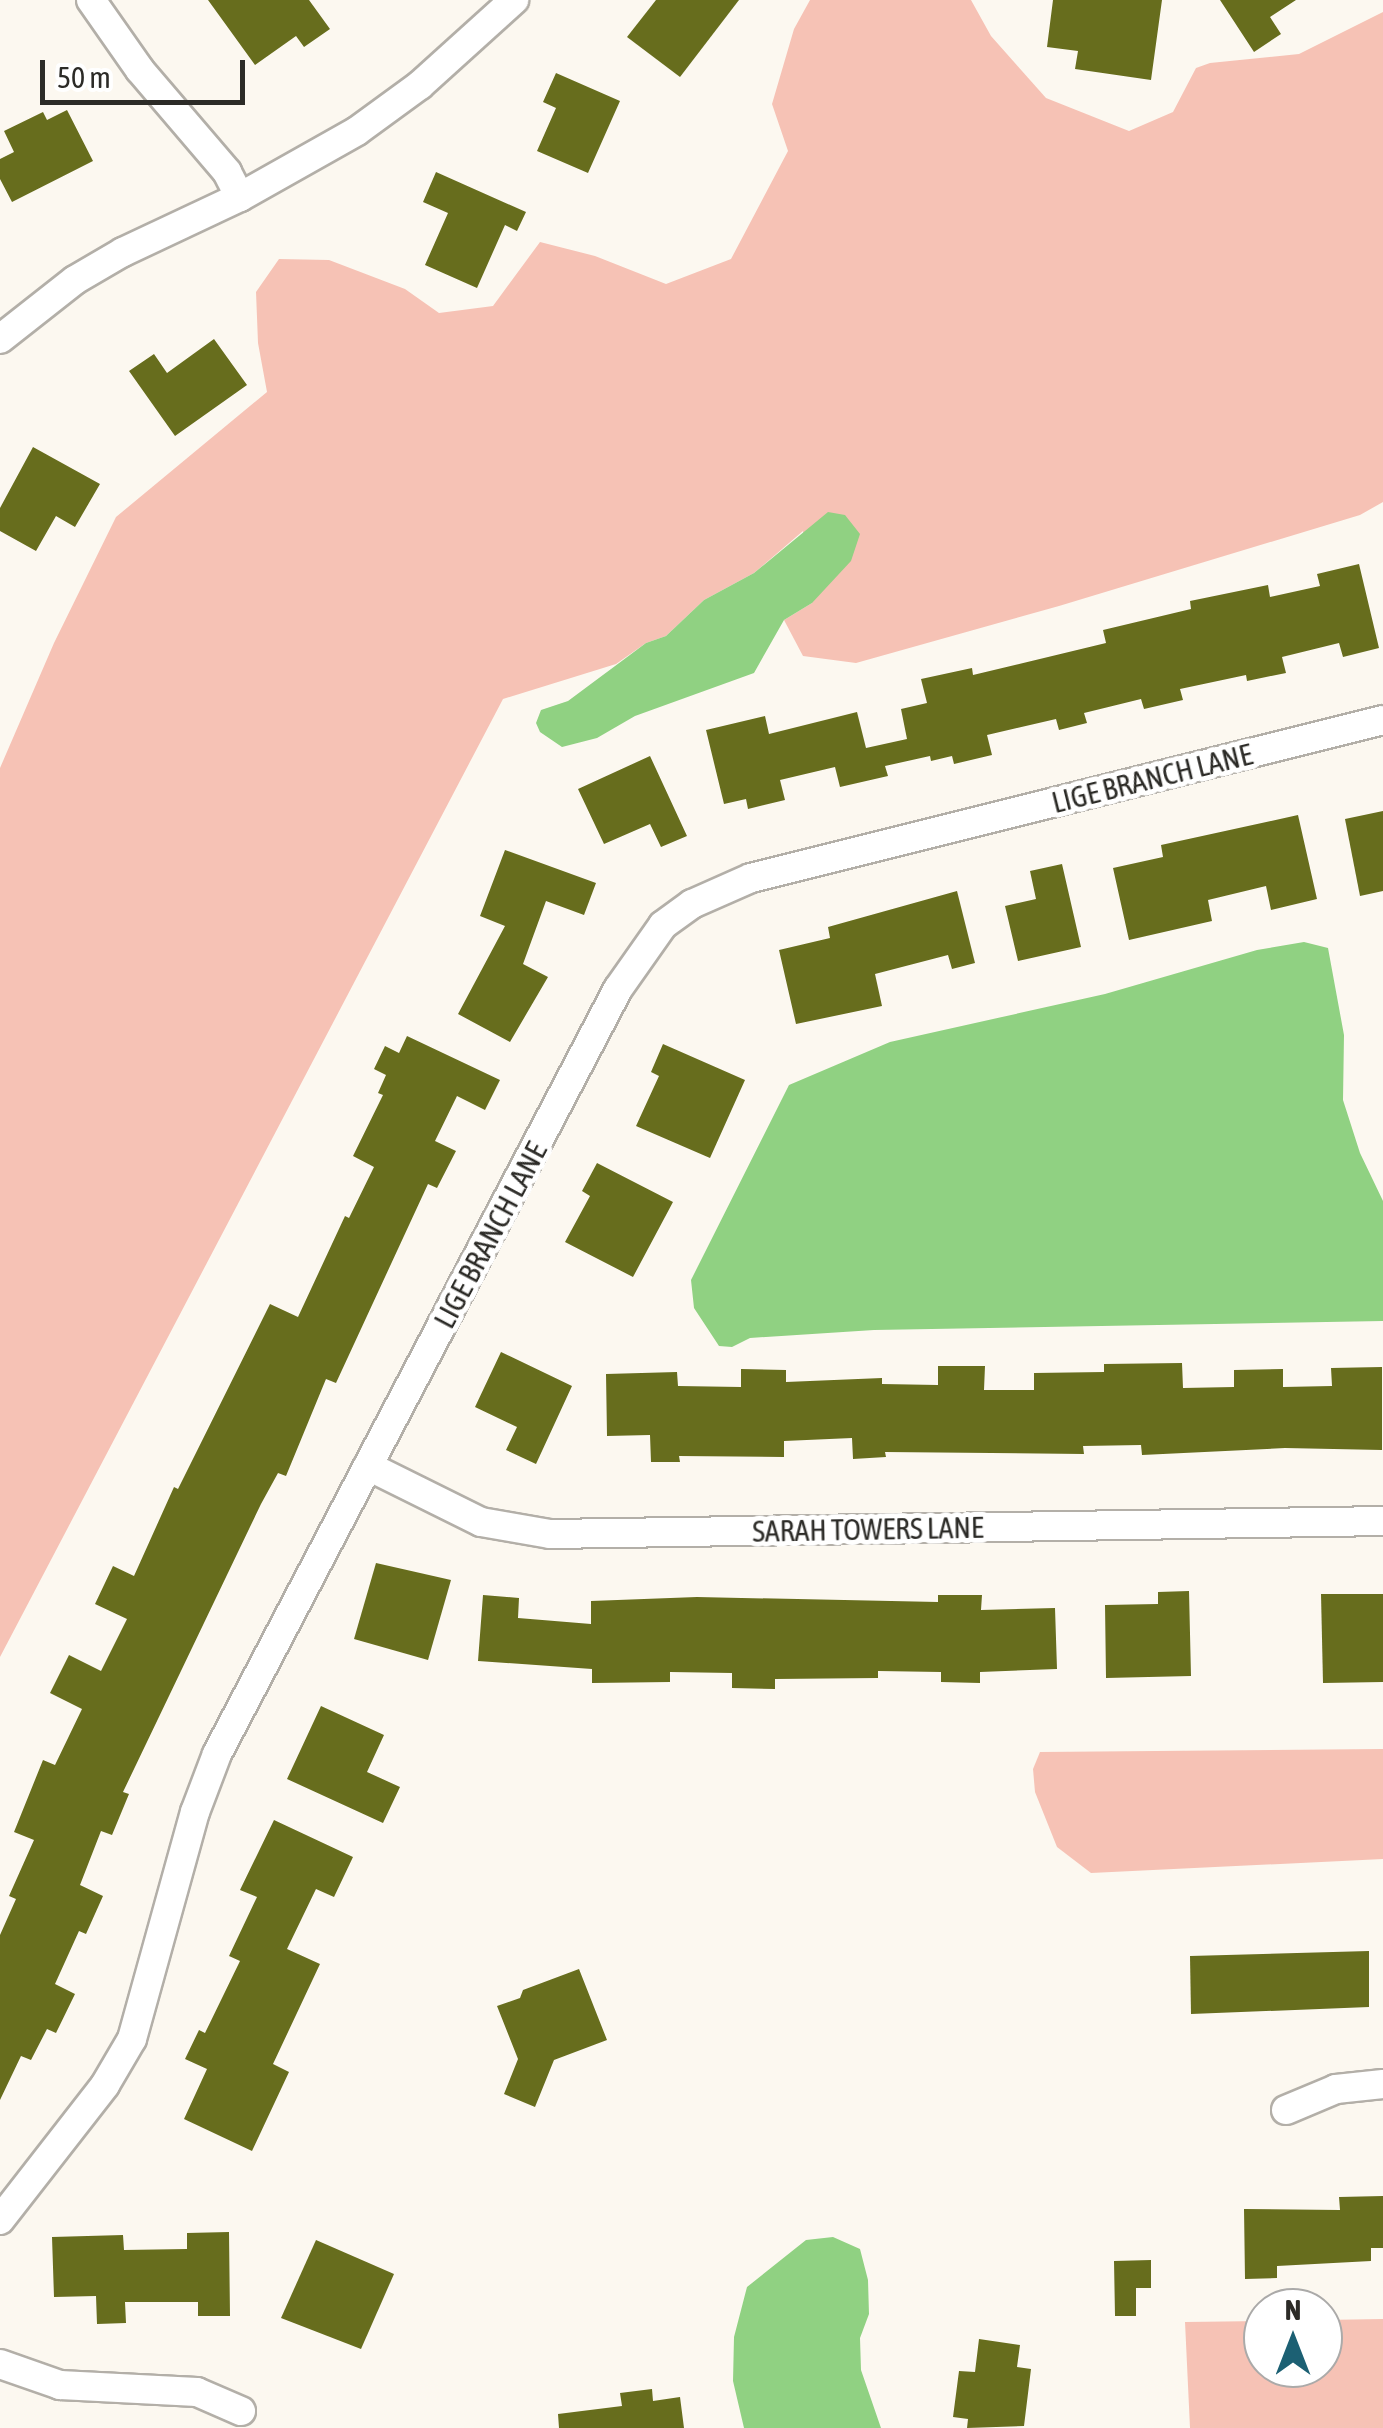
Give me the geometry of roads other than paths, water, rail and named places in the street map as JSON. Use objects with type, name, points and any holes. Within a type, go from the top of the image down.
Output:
[{"type":"street","points":[[91,0],[140,70],[219,160],[240,197]]},
{"type":"street","points":[[0,339],[91,271],[240,197],[373,120],[420,85],[514,0]]},
{"type":"street","name":"LIGE BRANCH LANE","points":[[0,2220],[105,2085],[132,2038],[195,1812],[218,1754],[618,988],[663,925],[752,878],[1383,720]]},
{"type":"street","name":"SARAH TOWERS LANE","points":[[368,1466],[481,1522],[550,1534],[1383,1520]]},
{"type":"street","points":[[1286,2110],[1336,2090],[1383,2084]]},
{"type":"street","points":[[0,2364],[60,2385],[197,2392],[241,2410]]}]
